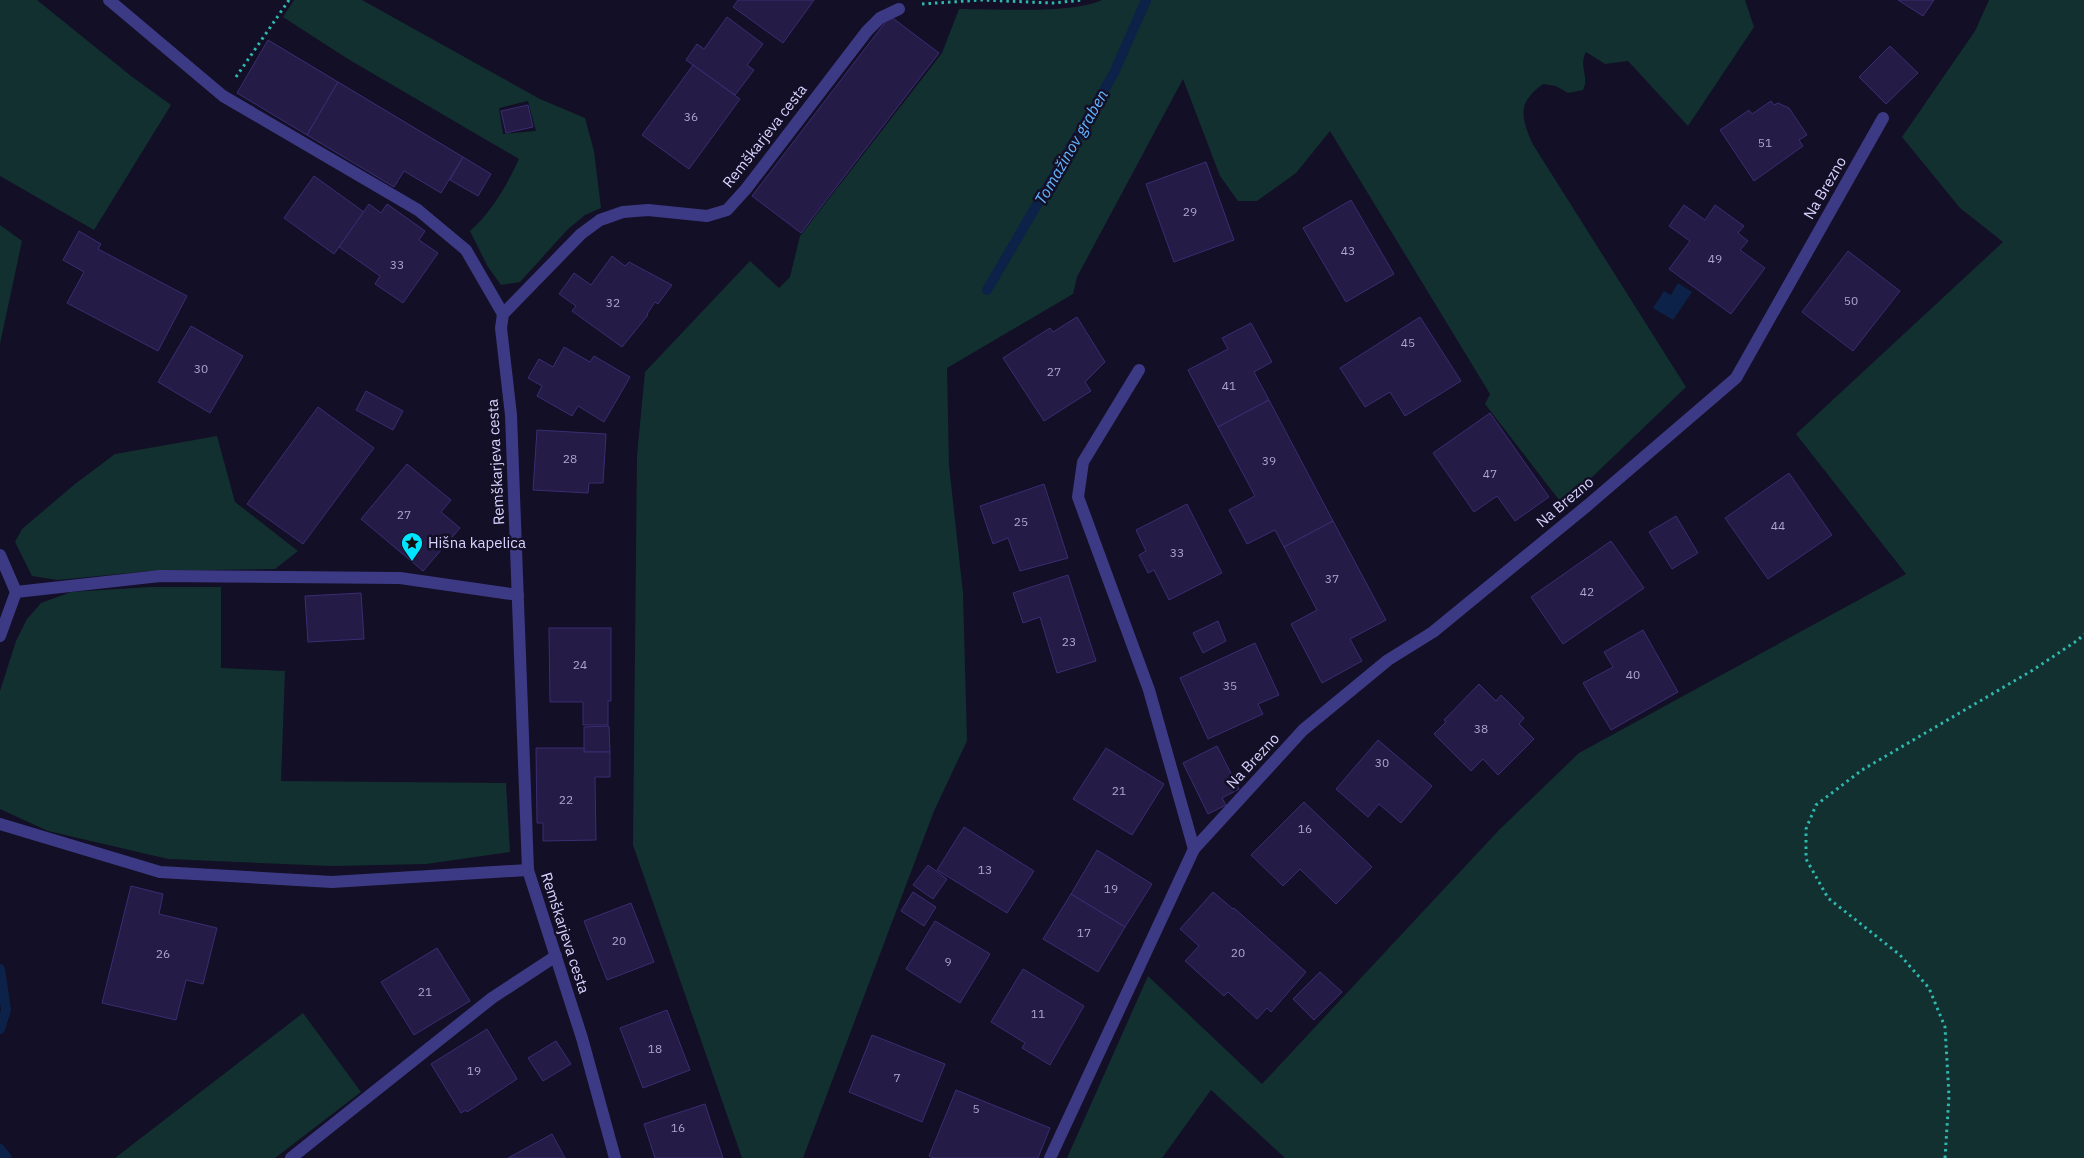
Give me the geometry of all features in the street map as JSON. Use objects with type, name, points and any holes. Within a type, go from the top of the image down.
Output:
[{"type":"street","points":[[109,0],[222,96],[418,210],[466,250],[503,314]]},
{"type":"street","name":"Remškarjeva cesta","points":[[615,1158],[582,1038],[528,870],[512,415],[500,328],[503,314],[581,234],[600,220],[623,212],[648,210],[707,216],[727,210],[746,189],[866,31],[880,18],[899,9]]},
{"type":"street","name":"Na Brezno","points":[[1050,1158],[1194,849],[1303,730],[1388,660],[1440,626],[1588,505],[1736,378],[1883,118]]},
{"type":"street","points":[[1139,370],[1083,462],[1078,497],[1149,690],[1194,849]]},
{"type":"street","points":[[0,555],[16,592],[0,636]]},
{"type":"street","points":[[16,592],[160,576],[400,578],[518,595]]},
{"type":"street","points":[[0,824],[160,872],[332,882],[528,870]]},
{"type":"street","points":[[291,1158],[492,998],[556,956]]},
{"type":"path","points":[[222,96],[290,0]]},
{"type":"path","points":[[899,9],[928,3],[981,0],[1054,3],[1083,0]]},
{"type":"path","points":[[1945,1158],[1948,1096],[1945,1027],[1929,988],[1900,955],[1828,898],[1806,859],[1806,829],[1816,805],[1862,770],[2033,670],[2084,634]]},
{"type":"green space","points":[[0,0],[37,0],[131,76],[171,105],[94,230],[0,176]]},
{"type":"green space","points":[[294,0],[362,0],[540,99],[585,118],[594,151],[601,208],[585,215],[568,229],[520,282],[501,285],[488,267],[470,231],[478,224],[498,198],[519,159],[348,59],[283,17]],"holes":[[[528,101],[536,131],[503,134],[499,108]]]},
{"type":"green space","points":[[1102,0],[1745,0],[1754,27],[1688,126],[1628,61],[1605,64],[1586,52],[1583,62],[1585,85],[1583,90],[1568,93],[1556,86],[1543,84],[1529,97],[1524,110],[1525,125],[1532,143],[1686,387],[1563,505],[1485,404],[1490,394],[1330,131],[1296,173],[1257,201],[1238,201],[1220,176],[1183,79],[1077,277],[1073,294],[947,368],[949,465],[963,593],[967,741],[934,811],[803,1158],[742,1158],[633,845],[637,455],[645,372],[750,261],[779,288],[790,277],[800,236],[942,53],[959,9],[1053,9],[1089,4]]},
{"type":"green space","points":[[1989,0],[2084,0],[2084,1158],[1285,1158],[1211,1090],[1162,1158],[1067,1158],[1148,976],[1262,1084],[1499,830],[1579,753],[1906,574],[1796,434],[2003,242],[1960,208],[1902,137],[1975,31]]},
{"type":"green space","points":[[0,225],[22,241],[0,344]]},
{"type":"green space","points":[[217,436],[235,502],[298,551],[275,569],[149,571],[58,580],[32,576],[15,542],[22,529],[75,484],[115,454]]},
{"type":"green space","points":[[150,587],[221,587],[221,668],[285,671],[281,781],[506,783],[510,852],[426,864],[332,866],[168,859],[48,831],[0,809],[0,691],[16,641],[27,619],[41,603],[71,592]]},
{"type":"green space","points":[[303,1013],[361,1092],[275,1158],[115,1158]]},
{"type":"water","points":[[1678,283],[1692,292],[1673,320],[1653,308],[1664,291],[1671,295]]},
{"type":"building","points":[[738,0],[814,0],[783,43],[733,7]]},
{"type":"building","points":[[1898,0],[1934,0],[1923,16]]},
{"type":"building","points":[[890,16],[939,53],[801,233],[752,196]]},
{"type":"building","points":[[727,17],[763,44],[747,65],[754,70],[735,95],[686,60],[697,44],[704,49]]},
{"type":"building","points":[[268,40],[338,82],[307,135],[237,93]]},
{"type":"building","points":[[1890,46],[1918,73],[1886,104],[1859,77]]},
{"type":"building","points":[[693,65],[740,99],[689,169],[642,135]]},
{"type":"building","points":[[338,82],[463,157],[441,193],[404,171],[394,187],[307,135]]},
{"type":"building","points":[[1771,101],[1774,105],[1778,103],[1789,108],[1807,135],[1799,140],[1803,146],[1754,181],[1720,130],[1749,110],[1752,114]]},
{"type":"building","points":[[528,105],[533,127],[506,133],[501,111]]},
{"type":"building","points":[[463,157],[491,174],[478,196],[450,180]]},
{"type":"building","points":[[1206,162],[1234,240],[1174,262],[1146,184]]},
{"type":"building","points":[[314,176],[364,212],[334,254],[284,218]]},
{"type":"building","points":[[1351,200],[1394,274],[1346,302],[1303,228]]},
{"type":"building","points":[[369,204],[381,213],[387,204],[425,231],[419,240],[438,253],[403,303],[375,284],[380,276],[339,247]]},
{"type":"building","points":[[1684,205],[1705,220],[1715,205],[1744,226],[1738,233],[1748,241],[1740,250],[1765,268],[1731,314],[1669,269],[1690,241],[1669,226]]},
{"type":"building","points":[[79,231],[101,244],[98,249],[187,296],[158,351],[67,303],[84,272],[63,260]]},
{"type":"building","points":[[1848,251],[1900,291],[1853,351],[1802,312]]},
{"type":"building","points":[[612,256],[625,266],[629,262],[672,285],[658,304],[655,302],[648,315],[622,347],[572,311],[576,306],[559,294],[574,273],[591,285]]},
{"type":"building","points":[[1077,317],[1105,362],[1085,382],[1091,391],[1044,421],[1003,358],[1050,328],[1053,332]]},
{"type":"building","points":[[1420,317],[1461,381],[1405,416],[1390,392],[1365,407],[1340,368]]},
{"type":"building","points":[[1251,323],[1272,362],[1254,372],[1269,400],[1218,427],[1188,370],[1228,349],[1222,338]]},
{"type":"building","points":[[191,326],[243,356],[210,413],[158,382]]},
{"type":"building","points":[[564,347],[590,362],[594,356],[630,377],[604,422],[578,406],[572,416],[537,396],[542,386],[528,378],[539,359],[553,367]]},
{"type":"building","points":[[366,391],[403,411],[393,430],[356,410]]},
{"type":"building","points":[[1269,400],[1333,521],[1284,547],[1275,530],[1247,544],[1229,510],[1255,496],[1218,427]]},
{"type":"building","points":[[318,407],[374,448],[303,544],[247,504]]},
{"type":"building","points":[[1490,413],[1549,497],[1515,521],[1497,496],[1474,512],[1433,453]]},
{"type":"building","points":[[537,430],[606,434],[603,483],[589,483],[588,493],[533,490]]},
{"type":"building","points":[[407,464],[451,500],[441,512],[460,528],[423,571],[361,519]]},
{"type":"building","points":[[1789,473],[1832,535],[1768,579],[1725,518]]},
{"type":"building","points":[[1044,484],[1068,558],[1020,571],[1008,538],[993,544],[980,506]]},
{"type":"building","points":[[1187,504],[1222,573],[1169,600],[1154,570],[1148,573],[1139,555],[1146,551],[1136,530]]},
{"type":"building","points":[[1676,516],[1698,553],[1672,569],[1649,532]]},
{"type":"building","points":[[1333,521],[1386,620],[1350,639],[1362,661],[1322,683],[1291,624],[1317,610],[1284,547]]},
{"type":"building","points":[[1611,541],[1644,588],[1563,644],[1531,597]]},
{"type":"building","points":[[1068,575],[1096,661],[1057,673],[1040,617],[1023,623],[1013,593]]},
{"type":"building","points":[[361,593],[364,639],[308,642],[305,596]]},
{"type":"building","points":[[1218,621],[1226,641],[1203,653],[1193,633]]},
{"type":"building","points":[[549,628],[611,628],[611,701],[608,701],[608,725],[583,725],[583,702],[550,702]]},
{"type":"building","points":[[1643,630],[1678,692],[1611,730],[1583,683],[1613,667],[1604,652]]},
{"type":"building","points":[[1255,643],[1279,695],[1258,704],[1263,714],[1208,739],[1180,678]]},
{"type":"building","points":[[1479,684],[1496,701],[1501,695],[1524,718],[1519,724],[1534,739],[1498,775],[1483,759],[1471,771],[1434,734],[1446,722],[1444,720]]},
{"type":"building","points":[[609,726],[610,752],[584,752],[584,727]]},
{"type":"building","points":[[1378,740],[1432,786],[1401,823],[1379,804],[1368,817],[1336,789]]},
{"type":"building","points":[[1217,746],[1239,789],[1222,798],[1226,805],[1208,814],[1183,763]]},
{"type":"building","points":[[536,748],[584,748],[584,752],[610,752],[610,777],[595,777],[596,840],[543,841],[543,823],[537,823]]},
{"type":"building","points":[[1106,748],[1164,784],[1132,835],[1073,799]]},
{"type":"building","points":[[1304,802],[1372,867],[1336,904],[1300,869],[1283,886],[1251,855]]},
{"type":"building","points":[[964,827],[1034,871],[1007,913],[937,870]]},
{"type":"building","points":[[1097,850],[1152,884],[1125,927],[1071,894]]},
{"type":"building","points":[[928,865],[947,879],[933,899],[913,885]]},
{"type":"building","points":[[131,886],[163,894],[159,914],[217,928],[203,984],[186,980],[176,1020],[102,1003]]},
{"type":"building","points":[[913,892],[936,907],[924,926],[901,911]]},
{"type":"building","points":[[1213,892],[1234,908],[1306,972],[1271,1012],[1267,1008],[1257,1019],[1228,992],[1224,996],[1185,961],[1199,946],[1180,929]]},
{"type":"building","points":[[1071,894],[1125,927],[1098,972],[1043,939]]},
{"type":"building","points":[[631,903],[654,962],[607,980],[584,921]]},
{"type":"building","points":[[935,921],[990,954],[960,1003],[906,969]]},
{"type":"building","points":[[437,948],[470,1001],[414,1035],[381,982]]},
{"type":"building","points":[[1023,969],[1084,1006],[1050,1065],[1022,1048],[1025,1043],[991,1022]]},
{"type":"building","points":[[1320,972],[1342,992],[1314,1020],[1293,999]]},
{"type":"building","points":[[667,1010],[690,1070],[643,1088],[620,1028]]},
{"type":"building","points":[[487,1029],[517,1079],[467,1112],[466,1110],[461,1113],[431,1064]]},
{"type":"building","points":[[872,1035],[945,1064],[922,1122],[849,1092]]},
{"type":"building","points":[[556,1041],[571,1064],[543,1081],[528,1058]]},
{"type":"building","points":[[956,1090],[1050,1128],[1038,1158],[934,1158],[929,1156]]},
{"type":"building","points":[[705,1104],[723,1158],[655,1158],[644,1124]]},
{"type":"building","points":[[552,1134],[565,1158],[508,1158]]},
{"type":"waterway","name":"Tomažinov graben","points":[[987,290],[1114,73],[1146,0]]},
{"type":"waterway","points":[[0,969],[6,1010],[0,1029]]},
{"type":"waterway","points":[[0,1149],[7,1158]]},
{"type":"place","name":"Hišna kapelica","points":[[412,562]]}]
